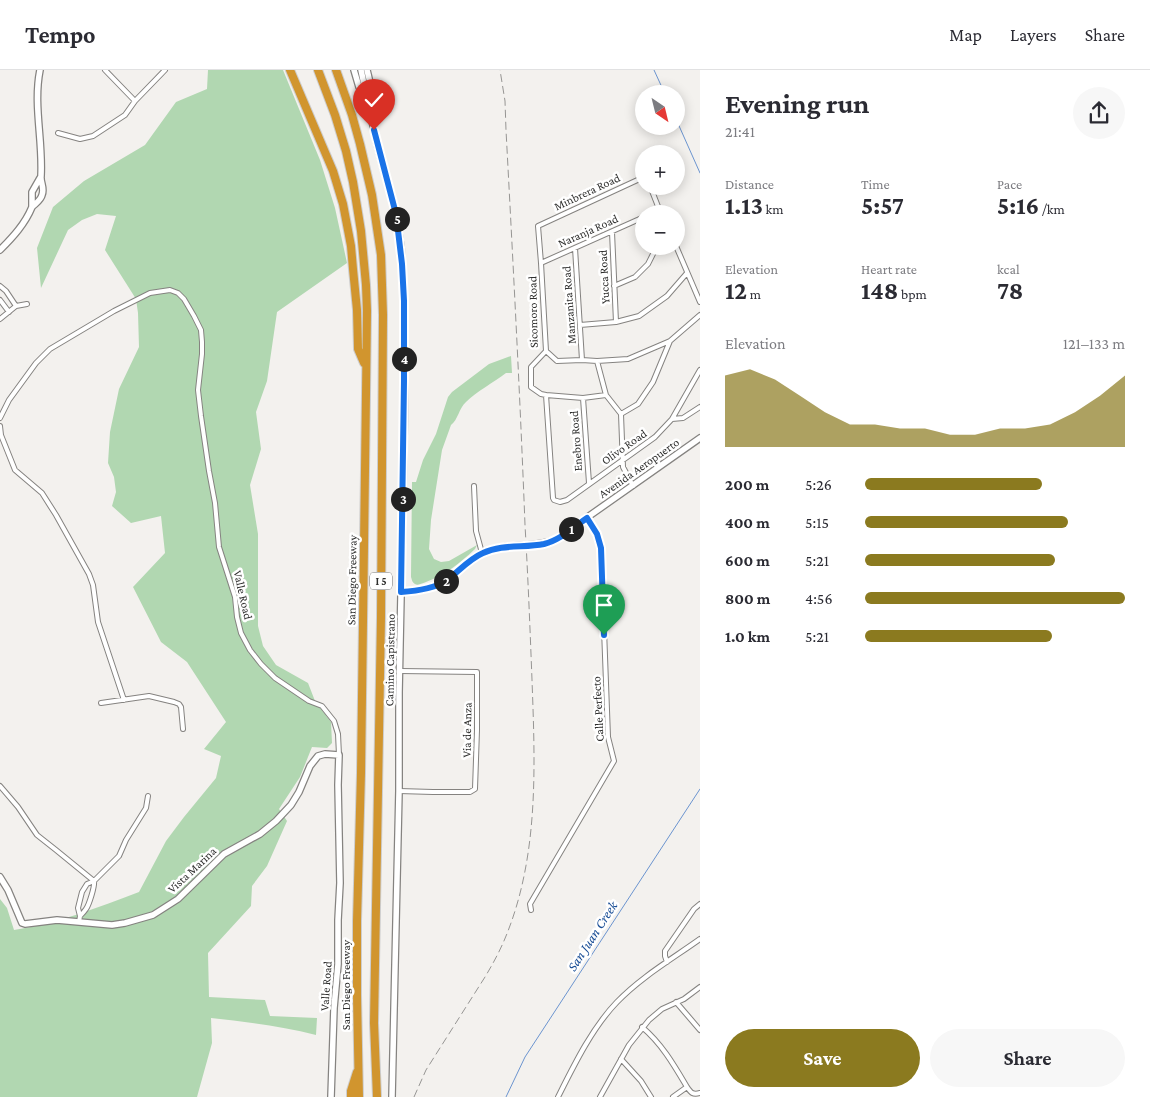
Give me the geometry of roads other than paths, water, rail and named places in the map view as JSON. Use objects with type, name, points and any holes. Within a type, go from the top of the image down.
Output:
[{"type":"highway","points":[[290,70],[327,156],[343,204],[354,269],[358,348],[365,368]]},
{"type":"highway","name":"San Diego Freeway","points":[[318,70],[346,151],[358,208],[366,285],[361,774],[357,921],[358,1068],[360,1097]]},
{"type":"highway","name":"I 5","points":[[336,70],[352,115],[372,195],[381,255],[384,316],[374,1023],[377,1097]]},
{"type":"highway","points":[[350,1097],[358,1068]]},
{"type":"street","points":[[0,250],[21,227],[32,207],[42,195],[37,94],[40,70]]},
{"type":"street","points":[[105,70],[135,101]]},
{"type":"street","points":[[58,132],[80,139],[93,136],[125,115],[135,101],[165,70]]},
{"type":"street","name":"Camino Capistrano","points":[[355,70],[368,107]]},
{"type":"street","name":"Camino Capistrano","points":[[361,70],[368,107],[396,214],[404,301],[398,710],[399,791],[392,1097]]},
{"type":"street","points":[[367,70],[372,90],[368,107]]},
{"type":"street","points":[[32,207],[32,192],[40,178]]},
{"type":"street","name":"Minbrera Road","points":[[538,226],[635,181]]},
{"type":"street","name":"Naranja Road","points":[[541,263],[635,221]]},
{"type":"street","name":"Sicomoro Road","points":[[538,226],[546,351],[531,367],[531,387],[546,395]]},
{"type":"street","name":"Yucca Road","points":[[612,232],[616,322]]},
{"type":"street","name":"Manzanita Road","points":[[575,248],[582,360]]},
{"type":"street","points":[[614,286],[635,277],[648,264],[652,255]]},
{"type":"street","points":[[680,255],[700,302]]},
{"type":"street","points":[[580,325],[616,322],[639,316],[667,296],[687,273]]},
{"type":"street","points":[[0,286],[6,291],[16,306]]},
{"type":"street","name":"Valle Road","points":[[0,418],[9,400],[36,363],[50,349],[114,311],[150,293],[170,290],[178,293],[184,299],[194,316],[200,330],[202,342],[198,390],[200,416],[215,503],[219,547],[235,597],[241,634],[250,650],[275,678],[309,701],[322,706],[334,721],[338,734],[340,883],[338,964],[330,1097]]},
{"type":"street","points":[[0,296],[6,291]]},
{"type":"street","points":[[0,300],[9,312]]},
{"type":"street","points":[[0,319],[16,306],[27,304]]},
{"type":"street","points":[[546,351],[558,361],[582,360],[597,362],[628,359],[670,342],[700,315]]},
{"type":"street","points":[[621,414],[638,404],[653,382],[670,342]]},
{"type":"street","points":[[597,362],[606,395],[621,414],[624,466],[633,486]]},
{"type":"street","points":[[672,419],[700,370]]},
{"type":"street","points":[[546,395],[582,398],[606,395]]},
{"type":"street","name":"Olivo Road","points":[[546,395],[552,495],[554,500],[560,502],[567,500],[655,437],[672,419],[683,418],[700,407]]},
{"type":"street","name":"Enebro Road","points":[[582,398],[589,483]]},
{"type":"street","points":[[0,426],[1,435],[15,470],[42,493],[89,574],[93,585],[98,622],[124,700]]},
{"type":"street","name":"Avenida Aeropuerto","points":[[401,592],[422,590],[444,582],[482,553],[503,547],[546,544],[555,540],[700,438]]},
{"type":"street","points":[[474,486],[476,531],[482,553]]},
{"type":"street","name":"Calle Perfecto","points":[[531,910],[530,904],[614,761],[608,737],[601,548],[597,534],[587,518]]},
{"type":"street","name":"Via de Anza","points":[[399,791],[470,792],[475,789],[477,718],[477,672],[400,671]]},
{"type":"street","points":[[101,703],[150,696],[179,704],[183,729]]},
{"type":"street","name":"Vista Marina","points":[[0,877],[8,890],[20,920],[25,924],[80,919],[112,925],[153,915],[178,899],[224,854],[260,834],[276,821],[291,805],[310,766],[318,756],[326,754],[339,755]]},
{"type":"street","points":[[0,786],[18,807],[37,835],[94,881],[95,887],[80,919]]},
{"type":"street","points":[[80,919],[78,908],[82,892],[87,884],[94,881],[119,856],[126,840],[146,808],[148,796]]},
{"type":"street","points":[[82,892],[90,896]]},
{"type":"street","points":[[667,962],[664,956],[665,951],[694,909],[700,904]]},
{"type":"street","points":[[558,1097],[572,1069],[606,1015],[629,990],[700,939]]},
{"type":"street","points":[[600,1097],[629,1044],[642,1027],[662,1009],[684,998],[700,987]]},
{"type":"street","points":[[676,1002],[700,1030]]},
{"type":"street","points":[[642,1027],[671,1059],[690,1092],[693,1094],[700,1093]]},
{"type":"street","points":[[621,1059],[651,1097]]},
{"type":"street","points":[[673,1097],[687,1087]]},
{"type":"waterway","name":"San Juan Creek","points":[[654,70],[661,85]]},
{"type":"waterway","name":"San Juan Creek","points":[[683,135],[700,173]]},
{"type":"waterway","name":"San Juan Creek","points":[[506,1097],[525,1057],[700,789]]},
{"type":"railway","points":[[414,1097],[426,1070],[485,977],[506,937],[518,901],[525,870],[533,807],[534,743],[519,377],[505,101],[500,70]]}]
